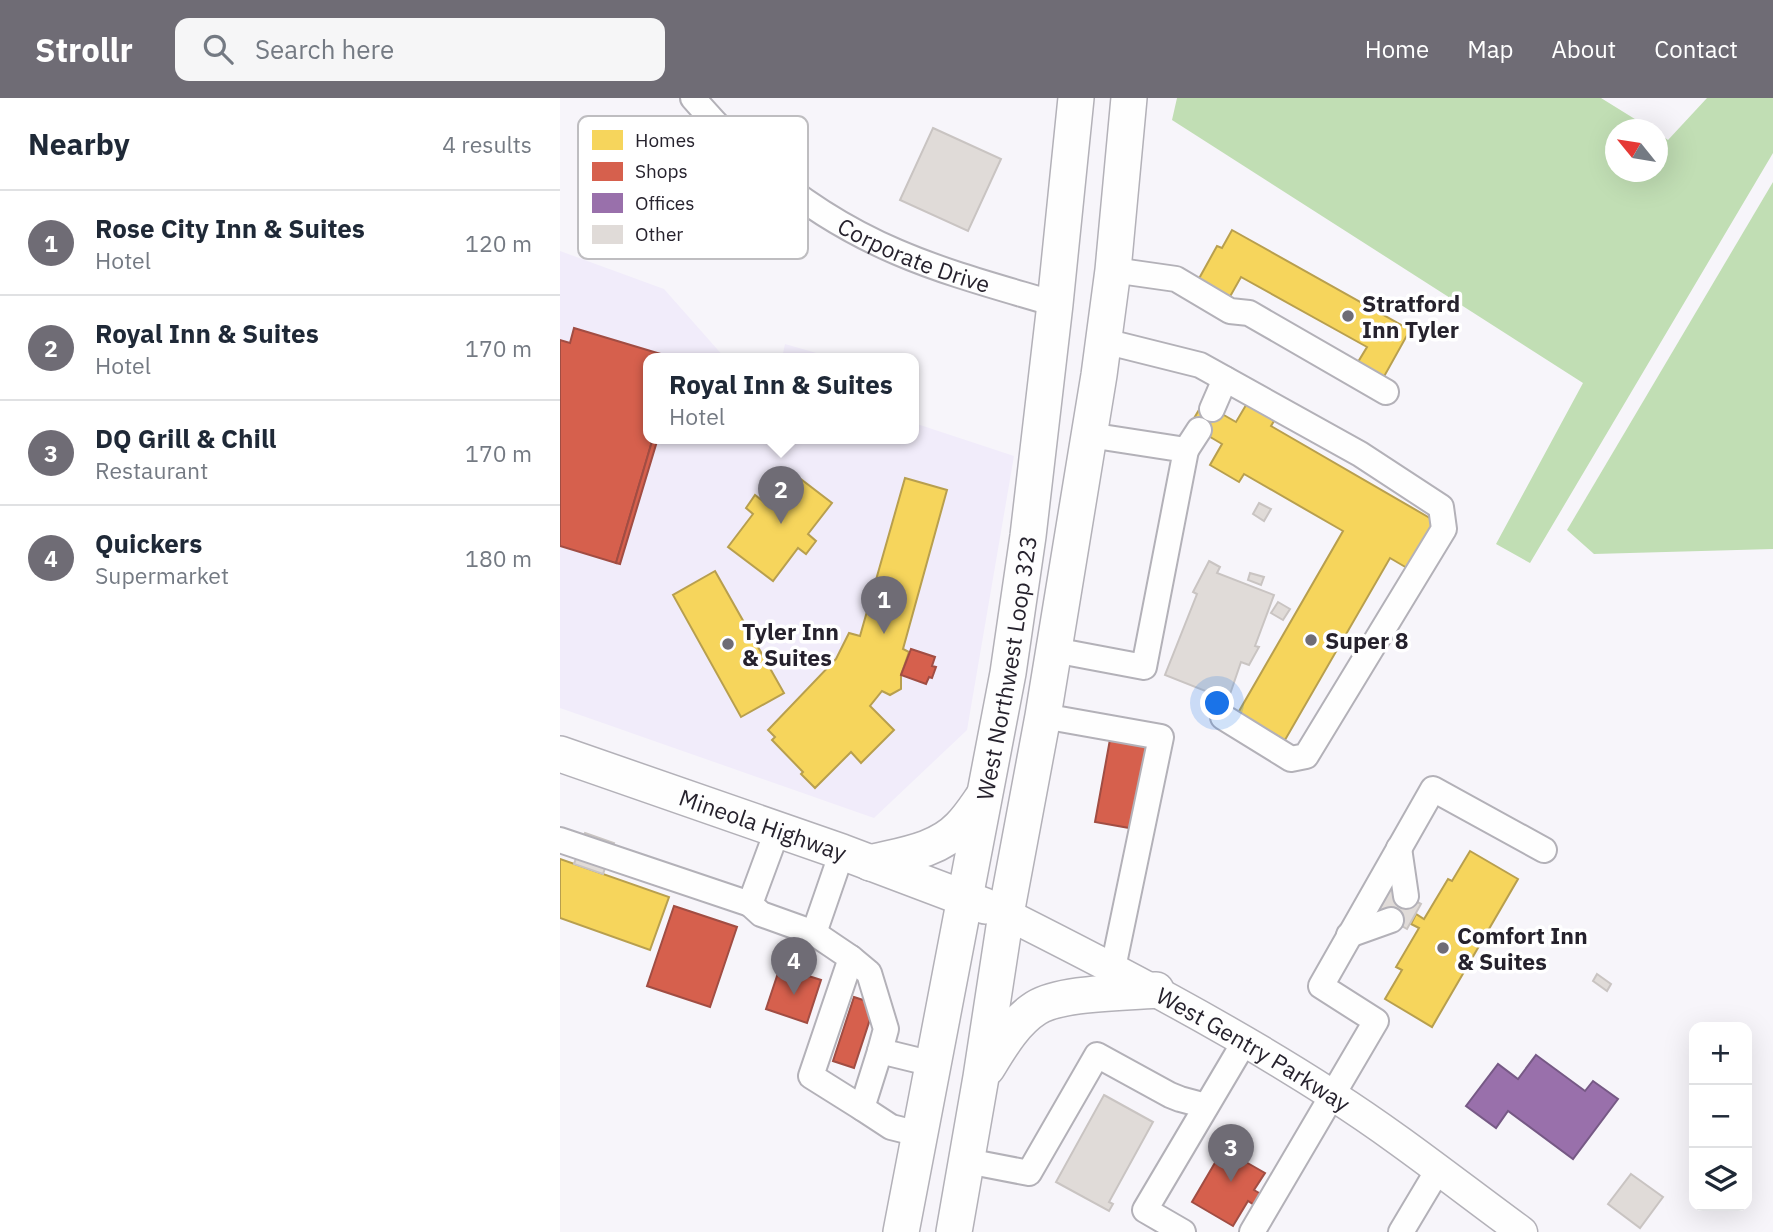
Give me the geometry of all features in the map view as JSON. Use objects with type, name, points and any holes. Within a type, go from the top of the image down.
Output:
[{"type":"highway","name":"West Northwest Loop 323","points":[[901,1232],[1008,673],[1028,536],[1076,98]]},
{"type":"highway","name":"West Northwest Loop 323","points":[[954,1232],[1006,914],[1043,716],[1104,341],[1129,98]]},
{"type":"highway","name":"Mineola Highway","points":[[560,754],[965,898]]},
{"type":"highway","points":[[856,858],[937,845],[962,825],[985,794]]},
{"type":"highway","name":"West Gentry Parkway","points":[[965,898],[1006,914]]},
{"type":"highway","points":[[981,1077],[1015,1027],[1037,1008],[1073,997],[1156,990]]},
{"type":"main road","name":"West Gentry Parkway","points":[[1006,914],[1156,990],[1245,1041],[1332,1095],[1522,1232]]},
{"type":"street","name":"Corporate Drive","points":[[693,98],[709,116]]},
{"type":"street","name":"Corporate Drive","points":[[808,204],[841,224],[927,264],[1055,304]]},
{"type":"street","points":[[1113,270],[1176,279],[1230,311],[1249,313],[1385,392]]},
{"type":"street","points":[[1104,341],[1200,365],[1360,454],[1441,507],[1444,529],[1306,756],[1291,759],[1223,717]]},
{"type":"street","points":[[1212,409],[1225,379]]},
{"type":"street","points":[[1054,650],[1144,667],[1192,440],[1089,435]]},
{"type":"street","points":[[1043,716],[1161,737],[1113,968]]},
{"type":"street","points":[[1252,1232],[1376,1021],[1321,986],[1433,789],[1544,850]]},
{"type":"street","points":[[750,904],[778,831]]},
{"type":"street","points":[[560,840],[750,904],[761,914],[814,933],[869,973],[887,1029],[862,1108]]},
{"type":"street","points":[[1399,848],[1406,896]]},
{"type":"street","points":[[814,933],[856,858]]},
{"type":"street","points":[[1349,935],[1391,920]]},
{"type":"street","points":[[851,958],[811,1076],[891,1127],[919,1134]]},
{"type":"street","points":[[1184,1232],[1145,1210],[1245,1041]]},
{"type":"street","points":[[880,1051],[933,1063]]},
{"type":"street","points":[[967,1161],[1029,1173],[1097,1055],[1170,1095],[1206,1106]]},
{"type":"street","points":[[1401,1232],[1438,1170]]},
{"type":"shaded area","points":[[560,251],[664,289],[721,353],[643,353],[643,444],[919,444],[919,425],[1014,456],[967,730],[874,818],[560,708]]},
{"type":"shaded area","points":[[785,344],[816,353],[783,353]]},
{"type":"green space","points":[[1177,98],[1601,98],[1635,119],[1605,119],[1605,182],[1668,182],[1668,140],[1707,98],[1773,98],[1773,153],[1530,563],[1496,544],[1583,383],[1172,120]]},
{"type":"green space","points":[[1773,182],[1773,549],[1594,554],[1567,530]]},
{"type":"building: Homes","name":"Stratford Inn Tyler","points":[[1232,230],[1410,330],[1381,382],[1355,367],[1367,347],[1241,277],[1227,302],[1196,284],[1217,246],[1222,248]]},
{"type":"building: Homes","name":"Super 8","points":[[1249,400],[1277,416],[1271,426],[1435,521],[1407,568],[1390,558],[1285,740],[1238,713],[1343,531],[1244,474],[1239,482],[1210,465],[1222,444],[1190,425],[1203,403],[1236,422]]},
{"type":"building: Homes","points":[[789,470],[832,503],[808,534],[816,541],[806,554],[798,548],[773,581],[728,547],[753,514],[746,508],[755,495],[764,502]]},
{"type":"building: Homes","points":[[905,478],[947,490],[903,649],[909,652],[901,675],[901,689],[890,695],[882,691],[870,706],[894,730],[861,763],[851,752],[815,788],[772,740],[775,737],[768,730],[836,659],[849,633],[860,636]]},
{"type":"building: Homes","name":"Tyler Inn & Suites","points":[[715,571],[784,693],[741,717],[673,595]]},
{"type":"building: Homes","name":"Comfort Inn & Suites","points":[[1470,851],[1518,879],[1432,1027],[1385,999],[1402,970],[1396,967],[1419,928],[1411,924],[1416,914],[1424,919],[1448,879],[1452,881]]},
{"type":"building: Homes","points":[[560,859],[669,897],[650,950],[560,918]]},
{"type":"building: Shops","points":[[574,328],[657,353],[643,353],[643,444],[651,444],[616,563],[560,546],[560,340],[570,343]]},
{"type":"building: Shops","points":[[651,444],[656,444],[620,564],[616,563]]},
{"type":"building: Shops","points":[[911,649],[935,657],[932,666],[936,667],[932,678],[929,677],[926,684],[901,675]]},
{"type":"building: Shops","points":[[1111,734],[1151,741],[1135,829],[1095,822]]},
{"type":"building: Shops","points":[[674,906],[737,927],[710,1007],[647,986]]},
{"type":"building: Shops","points":[[780,967],[821,980],[807,1023],[766,1009]]},
{"type":"building: Shops","points":[[854,997],[875,1004],[854,1068],[833,1061]]},
{"type":"building: Shops","points":[[1223,1149],[1265,1173],[1254,1190],[1266,1197],[1259,1208],[1248,1201],[1233,1226],[1192,1202]]},
{"type":"building: Offices","points":[[1536,1055],[1585,1091],[1593,1081],[1618,1099],[1573,1159],[1508,1111],[1496,1128],[1466,1106],[1498,1064],[1518,1079]]},
{"type":"building: Other","points":[[933,128],[1001,159],[968,231],[900,200]]},
{"type":"building: Other","points":[[1259,503],[1271,509],[1264,521],[1253,514]]},
{"type":"building: Other","points":[[1209,561],[1220,567],[1217,573],[1274,595],[1255,646],[1259,647],[1249,665],[1241,662],[1228,700],[1165,675],[1197,594],[1193,592]]},
{"type":"building: Other","points":[[1250,573],[1264,577],[1261,585],[1248,580]]},
{"type":"building: Other","points":[[1278,602],[1290,609],[1283,620],[1271,613]]},
{"type":"building: Other","points":[[585,833],[614,843],[603,874],[574,864]]},
{"type":"building: Other","points":[[1390,887],[1421,904],[1407,929],[1377,912]]},
{"type":"building: Other","points":[[1597,974],[1611,984],[1607,991],[1593,981]]},
{"type":"building: Other","points":[[1104,1095],[1153,1122],[1109,1202],[1113,1204],[1109,1211],[1056,1182]]},
{"type":"building: Other","points":[[1631,1174],[1663,1197],[1640,1228],[1608,1204]]},
{"type":"place","name":"Stratford Inn Tyler","points":[[1348,316]]},
{"type":"place","name":"Royal Inn & Suites","points":[[781,524]]},
{"type":"place","name":"Rose City Inn & Suites","points":[[884,634]]},
{"type":"place","name":"Super 8","points":[[1311,640]]},
{"type":"place","name":"Tyler Inn & Suites","points":[[728,644]]},
{"type":"place","name":"Comfort Inn & Suites","points":[[1443,948]]},
{"type":"place","name":"Quickers","points":[[794,995]]},
{"type":"place","name":"DQ Grill & Chill","points":[[1231,1182]]}]
